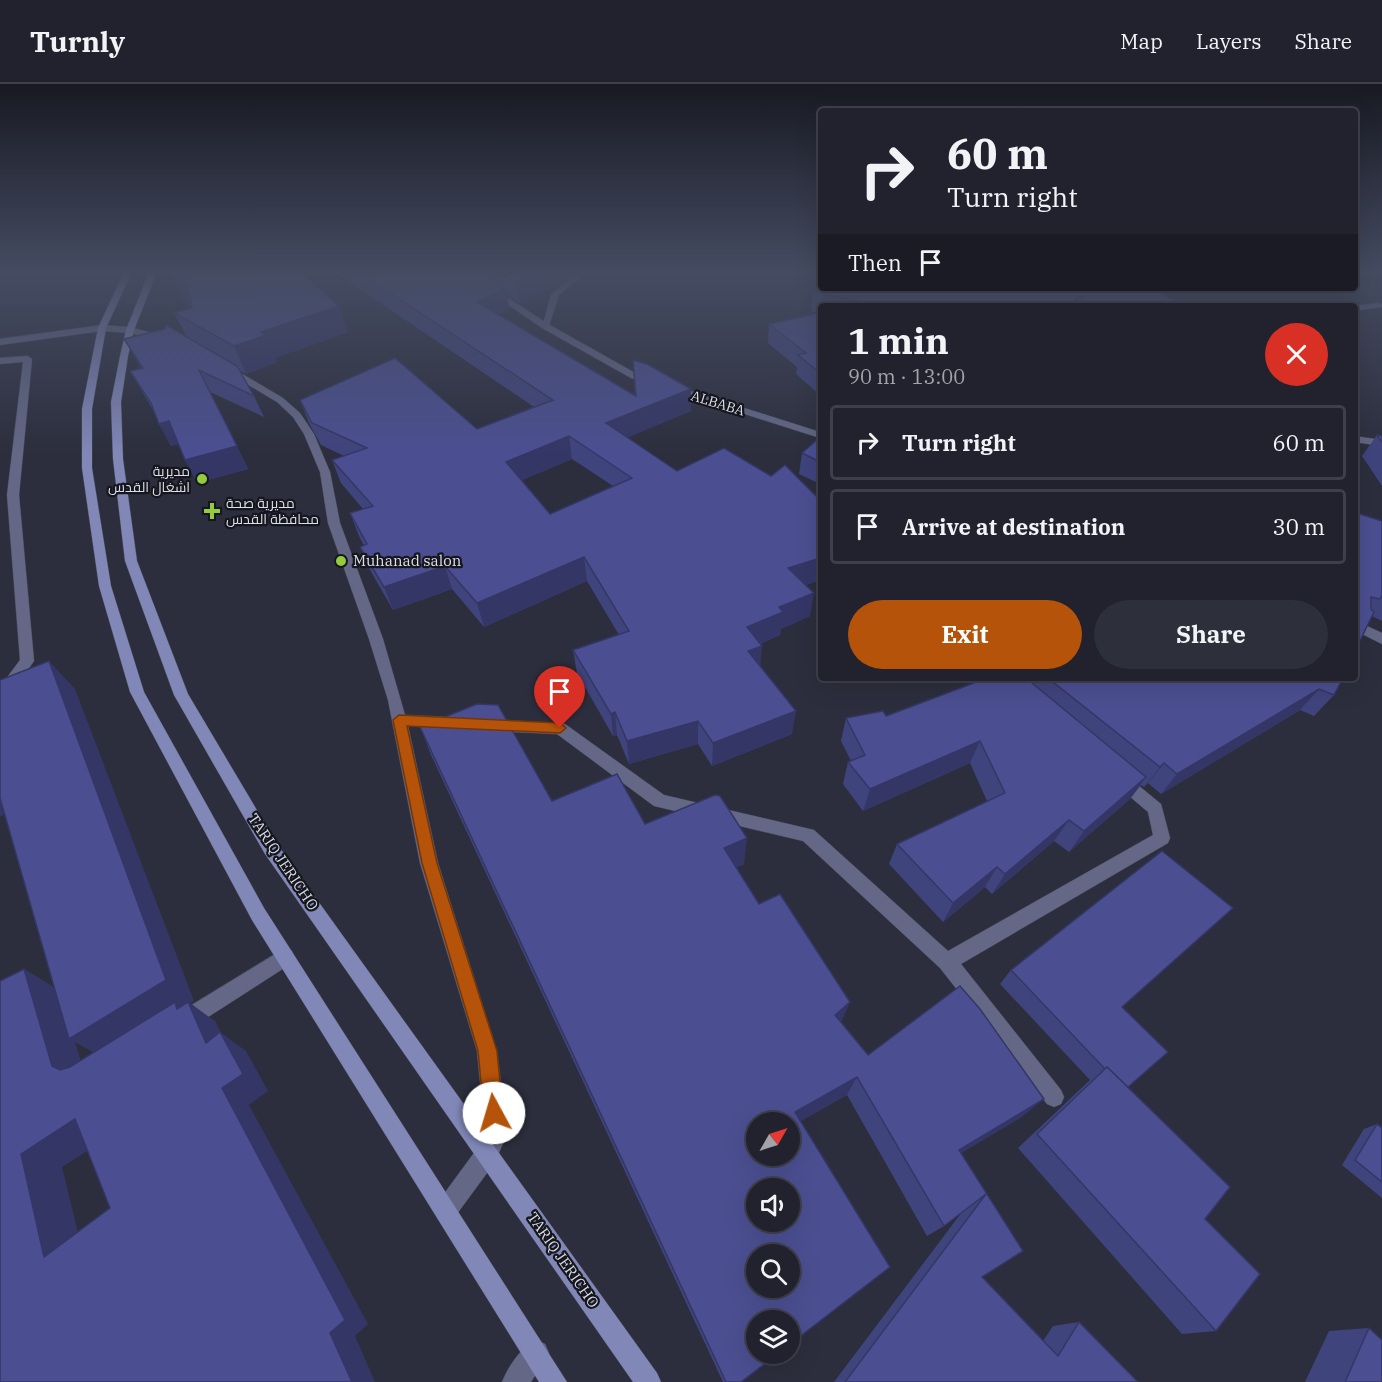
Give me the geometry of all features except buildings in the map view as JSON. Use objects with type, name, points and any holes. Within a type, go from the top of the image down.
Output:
[{"type":"main road","points":[[101,333],[87,409],[87,468],[105,586],[136,692],[258,914],[555,1382]]},
{"type":"main road","name":"TARIQ JERICHO","points":[[129,333],[116,402],[118,459],[131,561],[181,695],[271,849],[648,1382]]},
{"type":"street","points":[[0,342],[69,333]]},
{"type":"street","points":[[141,333],[179,341]]},
{"type":"street","name":"ALBABA","points":[[557,333],[634,376],[818,434]]},
{"type":"street","points":[[0,361],[28,358],[13,495],[27,661],[0,698]]},
{"type":"street","points":[[210,358],[280,400],[297,415],[309,434],[325,472],[334,523],[376,639],[399,720],[429,863],[488,1051],[496,1134],[488,1154],[446,1210]]},
{"type":"street","points":[[1358,440],[1382,443]]},
{"type":"street","points":[[1358,626],[1382,639]]},
{"type":"street","points":[[399,720],[560,728],[660,801],[808,835],[947,962],[1054,1097]]},
{"type":"street","points":[[947,962],[1162,838],[1155,809],[1109,770]]},
{"type":"street","points":[[166,1032],[285,957]]},
{"type":"street","points":[[515,1382],[536,1353]]},
{"type":"place","name":"مديرية اشغال القدس","points":[[202,479]]},
{"type":"place","name":"مديرية صحة محافظة القدس","points":[[212,511]]},
{"type":"place","name":"Muhanad salon","points":[[341,561]]},
{"type":"route","points":[[494,1113],[488,1051],[429,863],[399,720],[560,728]]}]
